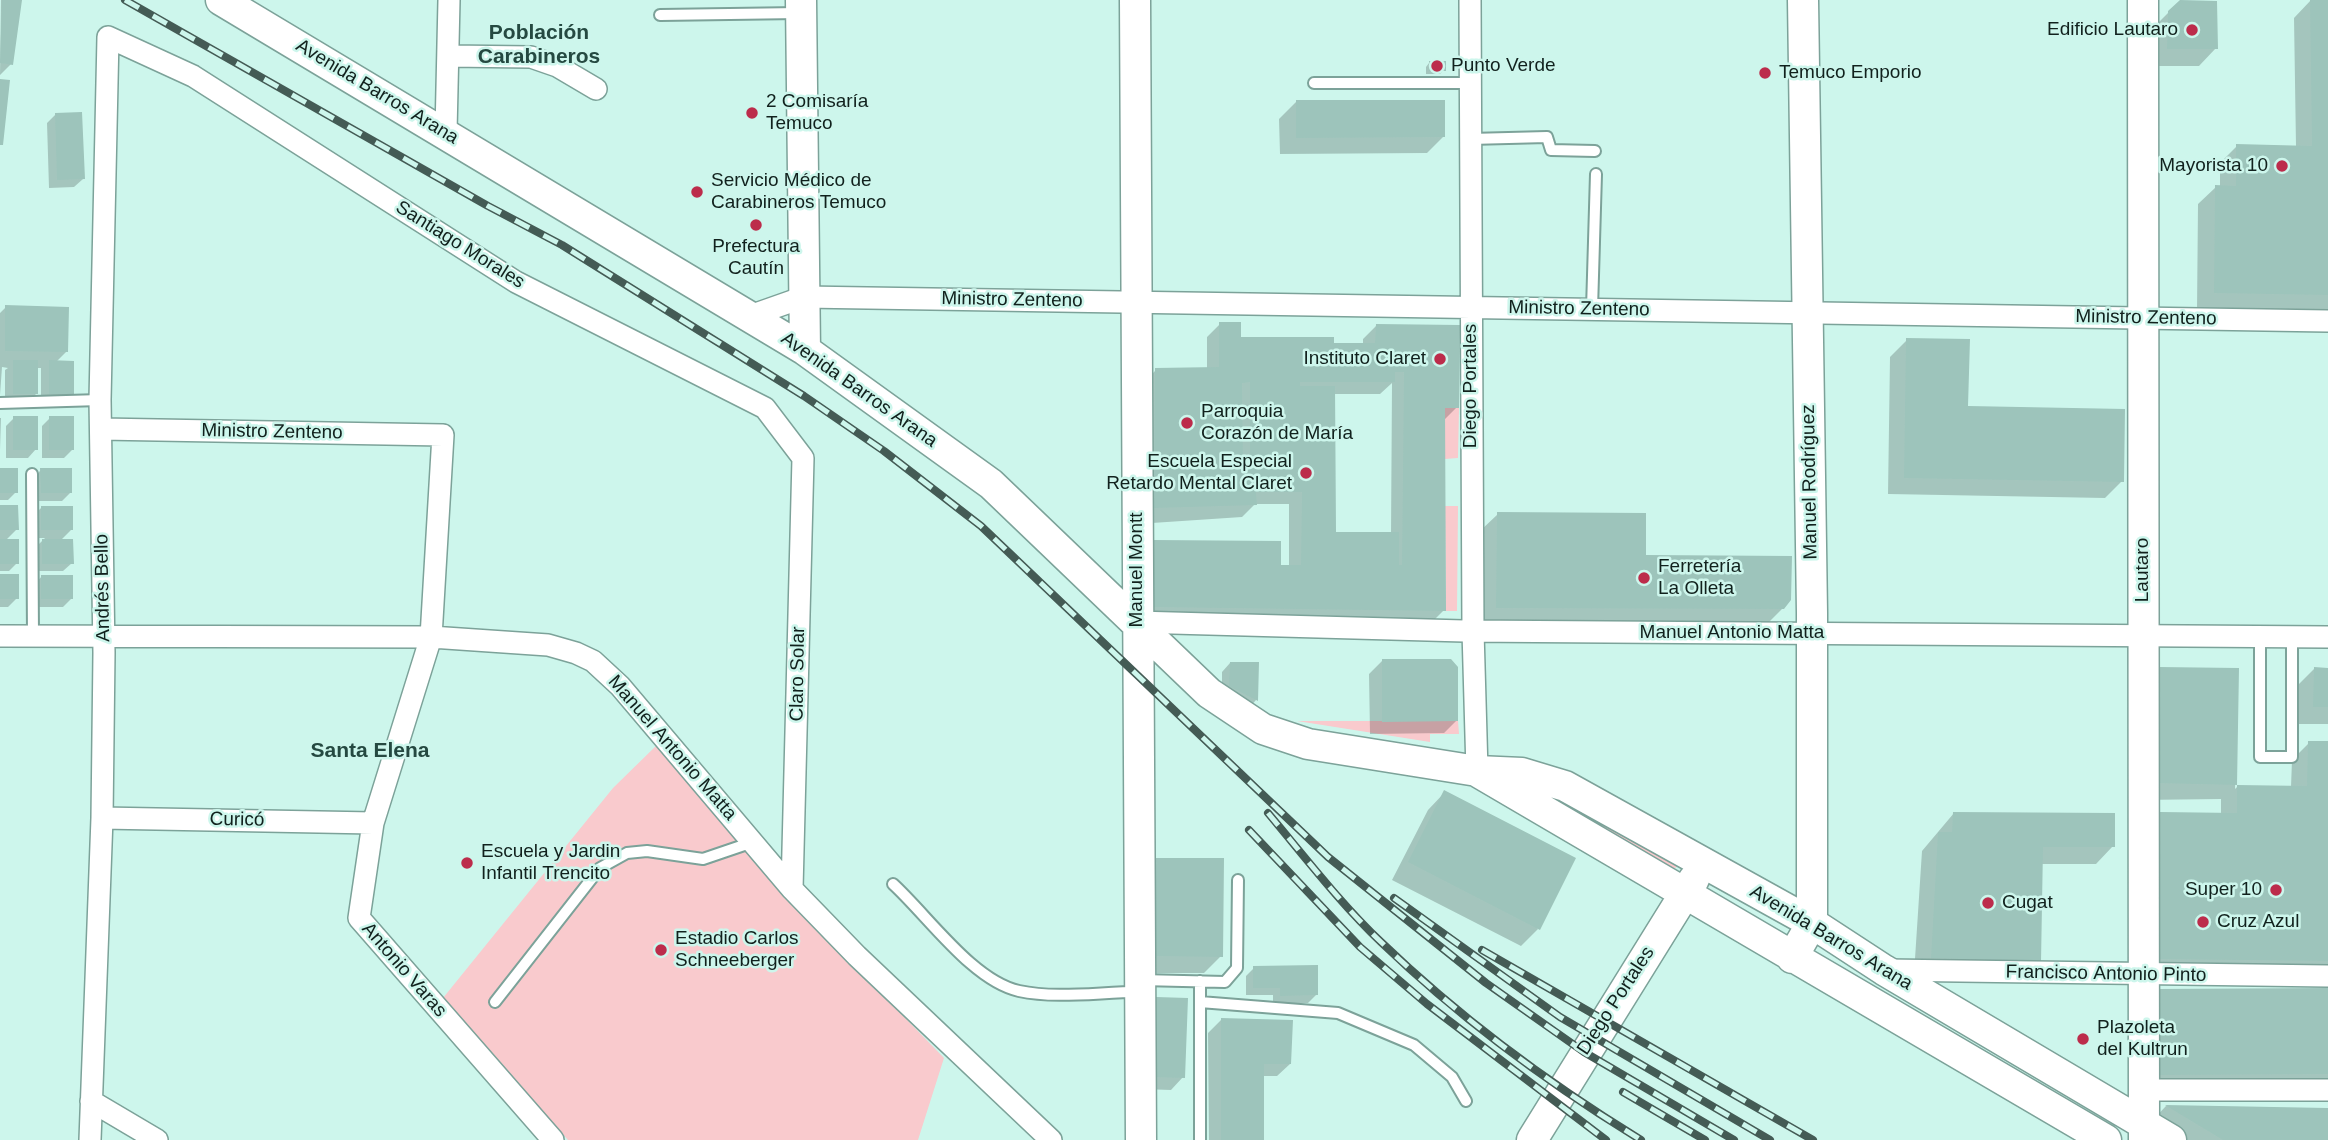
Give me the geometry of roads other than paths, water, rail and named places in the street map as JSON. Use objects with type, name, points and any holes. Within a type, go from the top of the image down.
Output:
[{"type":"street","name":"Avenida Barros Arana","points":[[221,0],[446,132],[663,267],[805,350],[991,484],[1217,700],[1263,729],[1322,747],[1477,771],[1522,773],[1565,786],[1812,923],[2144,1132],[2171,1140]]},
{"type":"street","points":[[446,132],[449,0]]},
{"type":"street","name":"Manuel Montt","points":[[1135,0],[1136,622],[1141,712],[1141,1140]]},
{"type":"street","name":"Diego Portales","points":[[1470,0],[1473,631],[1477,771]]},
{"type":"street","name":"Manuel Rodríguez","points":[[1793,958],[1812,923],[1812,634],[1803,0]]},
{"type":"street","name":"Lautaro","points":[[2143,0],[2144,1132]]},
{"type":"street","points":[[802,6],[805,350]]},
{"type":"street","name":"Andrés Bello","points":[[90,1140],[102,818],[100,400],[108,37]]},
{"type":"street","name":"Santiago Morales","points":[[108,37],[193,76],[516,282],[765,408],[803,458]]},
{"type":"street","points":[[448,56],[531,57],[557,65],[596,89]]},
{"type":"street","name":"Ministro Zenteno","points":[[750,316],[804,297],[2328,321]]},
{"type":"street","name":"Ministro Zenteno","points":[[101,429],[443,435]]},
{"type":"street","name":"Antonio Varas","points":[[443,435],[431,637],[373,823],[359,918],[553,1140]]},
{"type":"street","name":"Claro Solar","points":[[793,889],[803,458]]},
{"type":"street","name":"Manuel Antonio Matta","points":[[1136,622],[1473,631],[2328,637]]},
{"type":"street","name":"Manuel Antonio Matta","points":[[0,636],[431,637],[548,645],[593,661],[620,685],[793,889],[857,956],[1051,1140]]},
{"type":"street","name":"Avenida Barros Arana","points":[[1477,771],[1684,895],[2106,1140]]},
{"type":"street","name":"Curicó","points":[[102,818],[373,823]]},
{"type":"street","name":"Diego Portales","points":[[1532,1140],[1703,864]]},
{"type":"street","name":"Francisco Antonio Pinto","points":[[1884,970],[2328,976]]},
{"type":"street","points":[[2144,1090],[2328,1090]]},
{"type":"street","points":[[91,1101],[157,1140]]},
{"type":"lane","points":[[660,15],[802,6]]},
{"type":"lane","points":[[1314,83],[1470,83]]},
{"type":"lane","points":[[1470,139],[1547,137],[1551,150],[1595,151]]},
{"type":"lane","points":[[1592,309],[1596,174]]},
{"type":"lane","points":[[0,403],[100,400]]},
{"type":"lane","points":[[32,474],[33,636]]},
{"type":"lane","points":[[2260,636],[2260,757],[2292,757],[2292,635]]},
{"type":"lane","points":[[495,1002],[600,867],[626,853],[647,851],[703,859],[753,842]]},
{"type":"lane","points":[[893,884],[975,967],[1002,985],[1035,993],[1200,981],[1225,982],[1237,968],[1238,880]]},
{"type":"lane","points":[[1200,981],[1200,1140]]},
{"type":"lane","points":[[1200,1002],[1338,1013],[1414,1045],[1452,1077],[1466,1101]]},
{"type":"railway","points":[[125,0],[488,206],[562,245],[804,396],[884,451],[981,526],[1328,857],[1486,983],[1584,1052],[1734,1140]]},
{"type":"railway","points":[[1268,813],[1351,912],[1411,970],[1506,1048],[1572,1096],[1641,1140]]},
{"type":"railway","points":[[1249,830],[1360,947],[1427,1004],[1606,1140]]},
{"type":"railway","points":[[1394,898],[1560,1017],[1770,1140]]},
{"type":"railway","points":[[1482,950],[1813,1140]]},
{"type":"railway","points":[[1623,1092],[1705,1140]]},
{"type":"place","name":"Edificio Lautaro","points":[[2192,30]]},
{"type":"place","name":"Punto Verde","points":[[1437,66]]},
{"type":"place","name":"Temuco Emporio","points":[[1765,73]]},
{"type":"place","name":"2 Comisaría Temuco","points":[[752,113]]},
{"type":"place","name":"Mayorista 10","points":[[2282,166]]},
{"type":"place","name":"Servicio Médico de Carabineros Temuco","points":[[697,192]]},
{"type":"place","name":"Prefectura Cautín","points":[[756,225]]},
{"type":"place","name":"Instituto Claret","points":[[1440,359]]},
{"type":"place","name":"Parroquia Corazón de María","points":[[1187,423]]},
{"type":"place","name":"Escuela Especial Retardo Mental Claret","points":[[1306,473]]},
{"type":"place","name":"Ferretería La Olleta","points":[[1644,578]]},
{"type":"place","name":"Escuela y Jardin Infantil Trencito","points":[[467,863]]},
{"type":"place","name":"Super 10","points":[[2276,890]]},
{"type":"place","name":"Cugat","points":[[1988,903]]},
{"type":"place","name":"Cruz Azul","points":[[2203,922]]},
{"type":"place","name":"Estadio Carlos Schneeberger","points":[[661,950]]},
{"type":"place","name":"Plazoleta del Kultrun","points":[[2083,1039]]},
{"type":"district","name":"Población Carabineros","points":[[539,45]]},
{"type":"district","name":"Santa Elena","points":[[370,751]]}]
